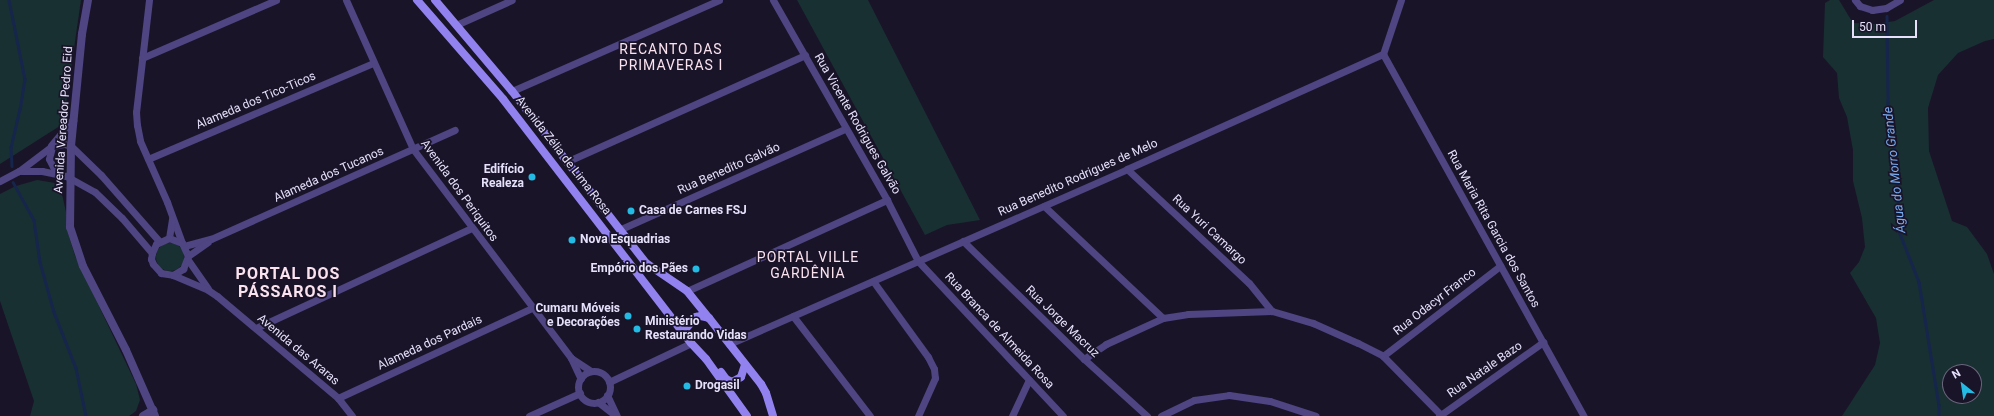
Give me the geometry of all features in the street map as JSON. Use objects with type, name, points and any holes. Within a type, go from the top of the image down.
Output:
[{"type":"main road","name":"Avenida Zélia de Lima Rosa","points":[[417,0],[503,99],[691,344],[706,359],[747,416]]},
{"type":"main road","name":"Avenida Zélia de Lima Rosa","points":[[435,0],[512,91],[646,263],[687,291],[709,318],[766,393],[772,416]]},
{"type":"main road","points":[[683,332],[696,317],[701,316],[709,318]]},
{"type":"main road","name":"Avenida Zélia de Lima Rosa","points":[[706,359],[715,363],[726,379],[732,382],[741,377],[745,364]]},
{"type":"street","name":"Avenida Vereador Pedro Eid","points":[[88,0],[82,34],[71,146],[70,227],[83,266],[126,350],[154,413]]},
{"type":"street","points":[[149,0],[136,112],[140,141],[188,258]]},
{"type":"street","points":[[142,58],[276,0]]},
{"type":"street","name":"Avenida dos Periquitos","points":[[346,0],[373,63],[413,149],[571,358]]},
{"type":"street","points":[[456,25],[512,0]]},
{"type":"street","points":[[512,91],[720,0]]},
{"type":"street","name":"Rua Vicente Rodrigues Galvão","points":[[774,0],[845,129],[887,200],[918,261]]},
{"type":"street","points":[[1383,54],[1401,0]]},
{"type":"street","points":[[1855,0],[1860,6],[1872,10],[1886,8],[1900,0]]},
{"type":"street","name":"Rua Benedito Rodrigues de Melo","points":[[729,344],[1128,169],[1383,54]]},
{"type":"street","name":"Rua Maria Rita Garcia dos Santos","points":[[1383,54],[1582,415]]},
{"type":"street","points":[[566,162],[805,55]]},
{"type":"street","name":"Alameda dos Tico-Ticos","points":[[148,159],[373,63]]},
{"type":"street","points":[[0,181],[18,171],[52,146],[74,121]]},
{"type":"street","name":"Rua Benedito Galvão","points":[[621,229],[845,129]]},
{"type":"street","name":"Alameda dos Tucanos","points":[[211,239],[455,130]]},
{"type":"street","points":[[52,146],[64,144],[71,146],[124,201],[159,241]]},
{"type":"street","points":[[52,146],[49,159],[56,173]]},
{"type":"street","name":"Rua Yuri Camargo","points":[[1128,169],[1249,283],[1272,311]]},
{"type":"street","points":[[18,171],[32,170],[56,173],[70,178],[95,192],[114,210],[152,253]]},
{"type":"street","points":[[687,291],[887,200]]},
{"type":"street","points":[[114,210],[124,201]]},
{"type":"street","points":[[1044,206],[1163,318]]},
{"type":"street","points":[[169,238],[172,216]]},
{"type":"street","points":[[256,328],[472,228]]},
{"type":"street","points":[[169,238],[183,245],[211,239],[188,258],[183,269],[173,275],[165,274],[156,269],[152,264],[152,253],[159,241],[169,238]]},
{"type":"street","name":"Rua Jorge Macruz","points":[[963,241],[1084,359],[1147,416]]},
{"type":"street","name":"Avenida das Araras","points":[[188,258],[208,290]]},
{"type":"street","name":"Rua Branca de Almeida Rosa","points":[[918,261],[1063,416]]},
{"type":"street","name":"Rua Odacyr Franco","points":[[1383,356],[1500,266]]},
{"type":"street","name":"Avenida das Araras","points":[[173,275],[208,290],[256,328],[338,398],[352,416]]},
{"type":"street","points":[[873,281],[928,357],[934,369],[935,378],[918,416]]},
{"type":"street","name":"Alameda dos Pardais","points":[[338,398],[532,308]]},
{"type":"street","points":[[1084,359],[1106,344],[1163,318],[1188,314],[1272,311],[1313,323],[1358,342],[1383,356],[1441,416]]},
{"type":"street","points":[[793,316],[870,416]]},
{"type":"street","name":"Rua Natale Bazo","points":[[1441,416],[1543,342]]},
{"type":"street","points":[[609,382],[691,344]]},
{"type":"street","points":[[571,358],[591,371],[600,372],[609,382]]},
{"type":"street","points":[[571,358],[581,379]]},
{"type":"street","points":[[591,371],[581,379],[579,383],[580,393],[587,401],[598,402],[616,416]]},
{"type":"street","points":[[1012,416],[1030,380]]},
{"type":"street","points":[[609,382],[607,395],[616,416]]},
{"type":"street","points":[[529,416],[580,393]]},
{"type":"street","points":[[598,402],[607,395]]},
{"type":"street","points":[[1161,416],[1194,400],[1229,395],[1270,400],[1316,416]]},
{"type":"street","points":[[143,416],[154,413]]},
{"type":"green space","points":[[0,0],[81,0],[63,124],[0,164]]},
{"type":"green space","points":[[797,0],[868,0],[980,220],[947,225],[925,235]]},
{"type":"green space","points":[[1830,0],[1839,0],[1853,23],[1875,24],[1895,21],[1934,0],[1994,0],[1994,39],[1985,41],[1958,53],[1938,75],[1928,108],[1929,151],[1952,221],[1967,227],[1987,254],[1994,274],[1994,416],[1842,416],[1875,365],[1880,343],[1876,318],[1850,273],[1859,262],[1865,247],[1862,218],[1853,181],[1853,150],[1847,117],[1839,98],[1837,73],[1823,57],[1825,3]]},
{"type":"green space","points":[[37,180],[55,183],[62,194],[66,212],[67,230],[75,256],[136,384],[140,400],[136,411],[129,416],[30,416],[34,401],[0,301],[0,194],[16,186]]},
{"type":"green space","points":[[170,243],[176,244],[180,247],[183,251],[183,263],[180,267],[176,270],[170,271],[164,270],[160,267],[157,263],[156,257],[157,251],[160,247],[164,244]]},
{"type":"waterway","points":[[9,0],[25,79],[11,147],[12,166]]},
{"type":"waterway","name":"Água do Morro Grande","points":[[1887,16],[1888,103],[1897,169],[1899,231],[1919,282],[1939,405],[1939,416]]},
{"type":"waterway","points":[[13,182],[34,220],[40,262],[54,312],[76,368],[86,416]]},
{"type":"place","name":"Edifício Realeza","points":[[532,177]]},
{"type":"place","name":"Casa de Carnes FSJ","points":[[631,211]]},
{"type":"place","name":"Nova Esquadrias","points":[[572,240]]},
{"type":"place","name":"Empório dos Pães","points":[[696,269]]},
{"type":"place","name":"Cumaru Móveis e Decorações","points":[[628,316]]},
{"type":"place","name":"Ministério Restaurando Vidas","points":[[637,329]]},
{"type":"place","name":"Drogasil","points":[[687,386]]},
{"type":"district","name":"RECANTO DAS PRIMAVERAS I","points":[[671,58]]},
{"type":"district","name":"PORTAL VILLE GARDÊNIA","points":[[808,266]]},
{"type":"district","name":"PORTAL DOS PÁSSAROS I","points":[[288,283]]}]
